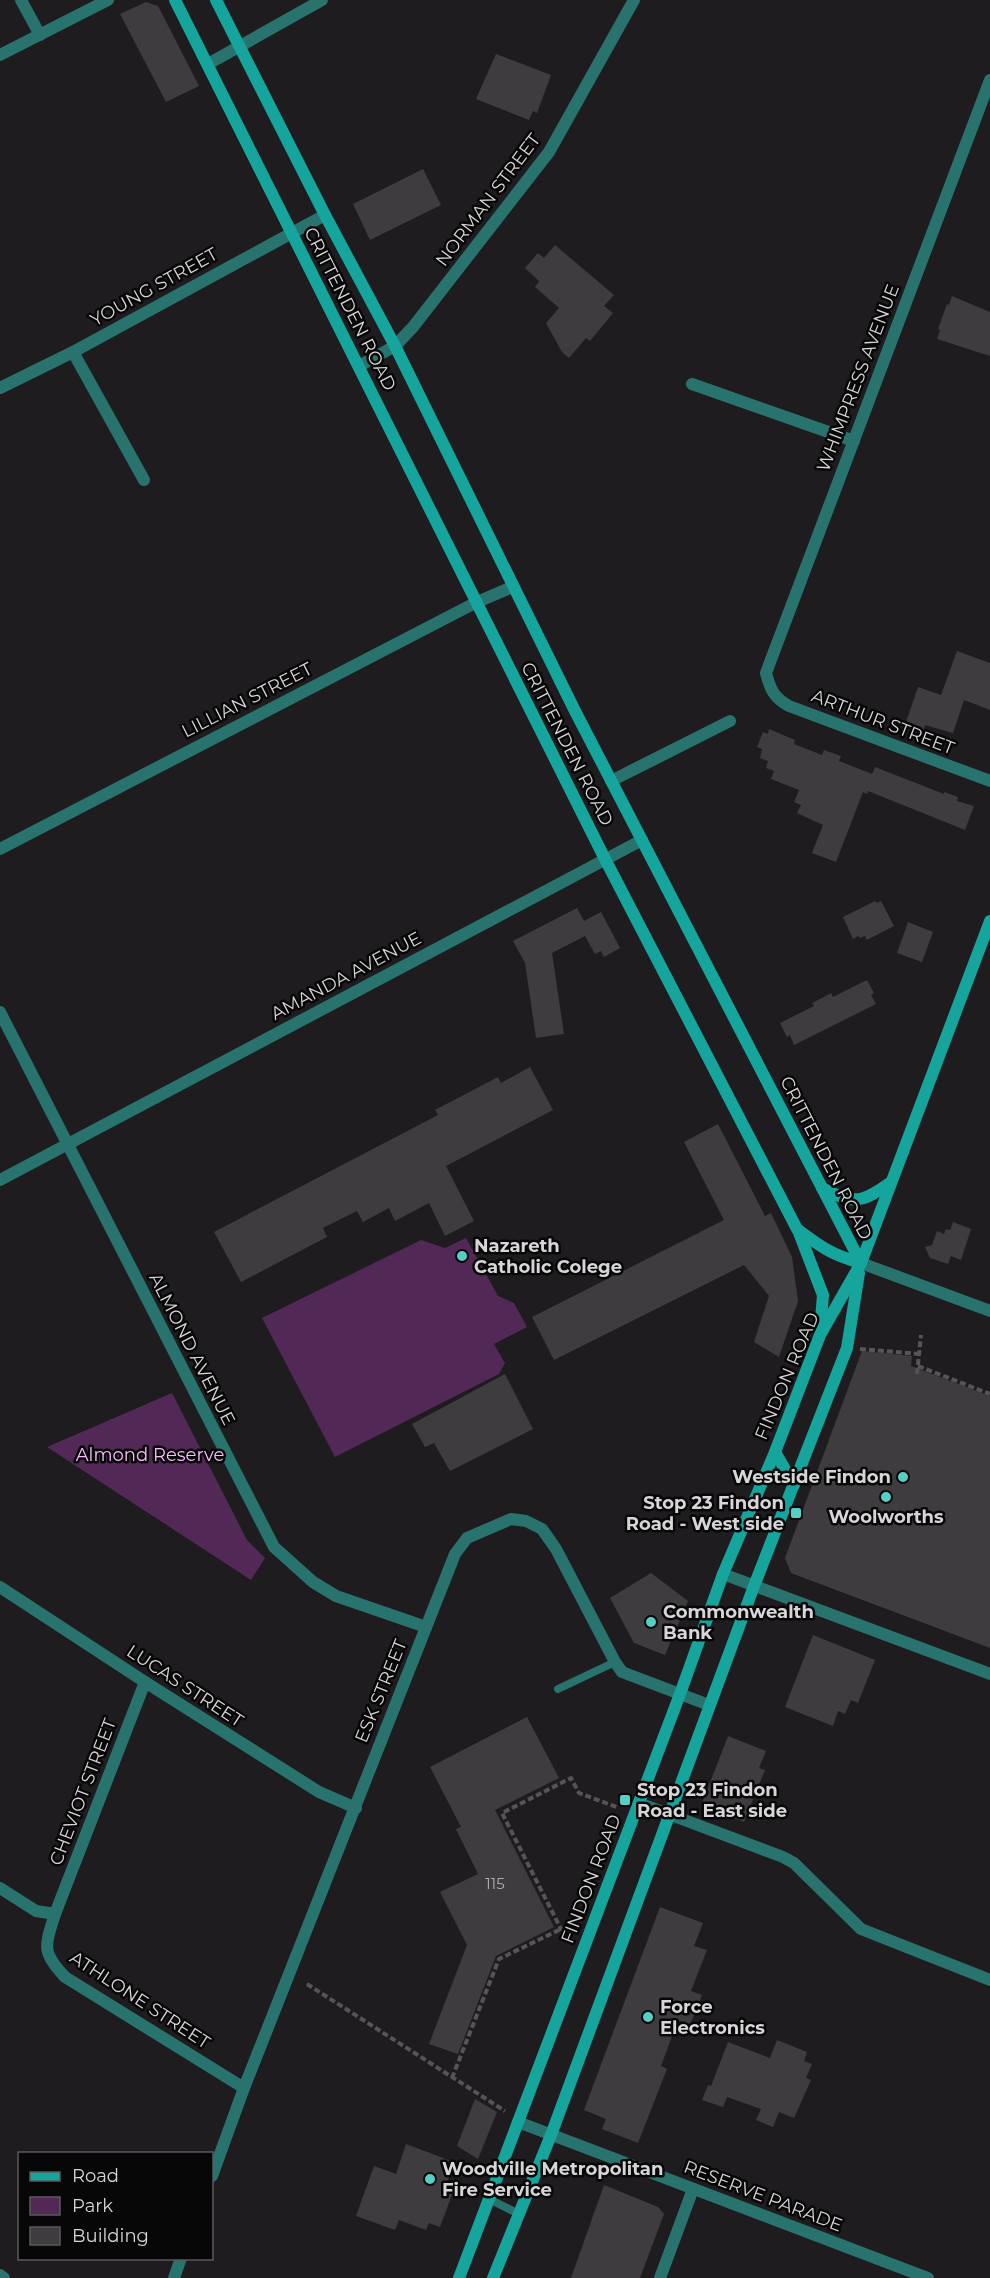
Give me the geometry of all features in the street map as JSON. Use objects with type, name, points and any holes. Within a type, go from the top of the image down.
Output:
[{"type":"main road","name":"CRITTENDEN ROAD","points":[[176,0],[475,603],[605,859],[798,1229],[824,1250],[861,1263]]},
{"type":"main road","name":"CRITTENDEN ROAD","points":[[216,0],[394,346],[512,587],[611,781],[861,1263]]},
{"type":"main road","name":"FINDON ROAD","points":[[459,2278],[680,1694],[723,1574],[775,1452],[820,1335],[861,1263],[990,921]]},
{"type":"main road","points":[[822,1188],[843,1199],[854,1201],[867,1197],[891,1182]]},
{"type":"main road","points":[[798,1229],[823,1295],[820,1335]]},
{"type":"main road","name":"FINDON ROAD","points":[[493,2278],[551,2135],[668,1814],[847,1348],[861,1263]]},
{"type":"main road","points":[[775,1452],[794,1485]]},
{"type":"street","points":[[21,0],[40,35]]},
{"type":"street","points":[[0,55],[108,0]]},
{"type":"street","points":[[208,64],[322,0]]},
{"type":"street","name":"NORMAN STREET","points":[[359,366],[394,346],[413,327],[549,152],[634,0]]},
{"type":"street","name":"WHIMPRESS AVENUE","points":[[770,689],[766,673],[990,80]]},
{"type":"street","name":"YOUNG STREET","points":[[0,388],[73,352],[325,215]]},
{"type":"street","points":[[73,352],[144,480]]},
{"type":"street","points":[[692,384],[854,441]]},
{"type":"street","name":"LILLIAN STREET","points":[[0,849],[475,603],[512,587]]},
{"type":"street","name":"ARTHUR STREET","points":[[770,689],[777,700],[789,706],[990,781]]},
{"type":"street","points":[[611,781],[730,721]]},
{"type":"street","name":"AMANDA AVENUE","points":[[0,1180],[642,840]]},
{"type":"street","name":"ALMOND AVENUE","points":[[0,1012],[274,1547],[313,1582],[336,1596],[426,1627]]},
{"type":"street","points":[[861,1263],[990,1311]]},
{"type":"street","name":"ESK STREET","points":[[213,2173],[244,2088],[455,1554],[467,1538],[511,1519],[525,1521],[542,1529],[556,1549],[622,1672],[709,1705]]},
{"type":"street","points":[[723,1574],[990,1674]]},
{"type":"street","name":"LUCAS STREET","points":[[0,1587],[319,1792],[356,1808]]},
{"type":"street","name":"CHEVIOT STREET","points":[[54,1914],[145,1682]]},
{"type":"street","points":[[639,1803],[783,1857],[794,1863],[861,1929],[990,1980]]},
{"type":"street","points":[[0,1888],[36,1911],[54,1914]]},
{"type":"street","name":"ATHLONE STREET","points":[[54,1914],[46,1945],[51,1962],[65,1977],[244,2088]]},
{"type":"street","name":"RESERVE PARADE","points":[[518,2122],[928,2278]]},
{"type":"street","points":[[660,2278],[693,2189]]},
{"type":"street","points":[[174,2278],[181,2260]]},
{"type":"street","points":[[0,2275],[4,2278]]},
{"type":"lane","points":[[558,1689],[615,1662]]},
{"type":"lane","points":[[489,2199],[519,2214]]},
{"type":"path","points":[[917,1374],[921,1335]]},
{"type":"path","points":[[856,1349],[919,1354]]},
{"type":"path","points":[[918,1366],[990,1394]]},
{"type":"path","points":[[572,1933],[561,1929],[502,1813],[571,1778],[579,1793],[619,1808]]},
{"type":"path","points":[[452,2078],[499,1959],[561,1929]]},
{"type":"path","points":[[307,1984],[505,2112]]},
{"type":"green space","points":[[466,1238],[498,1296],[514,1303],[527,1327],[494,1344],[505,1363],[499,1374],[335,1457],[262,1318],[421,1240],[445,1248]]},
{"type":"green space","name":"Almond Reserve","points":[[172,1393],[247,1540],[265,1558],[251,1580],[47,1447]]},
{"type":"building","points":[[146,2],[158,6],[199,86],[166,102],[120,14]]},
{"type":"building","points":[[496,54],[551,75],[537,113],[533,111],[529,120],[476,99]]},
{"type":"building","points":[[423,169],[441,205],[370,240],[353,204]]},
{"type":"building","points":[[555,245],[614,295],[604,306],[613,313],[590,341],[586,338],[569,358],[562,352],[546,323],[559,308],[535,287],[539,281],[525,268],[538,253],[544,258]]},
{"type":"building","points":[[952,296],[990,312],[990,356],[937,339],[940,330],[938,329]]},
{"type":"building","points":[[957,651],[990,663],[990,710],[964,700],[953,733],[925,725],[923,732],[905,725],[918,687],[941,695]]},
{"type":"building","points":[[769,729],[795,740],[794,744],[822,755],[824,750],[841,756],[839,761],[872,774],[875,767],[944,794],[944,792],[958,797],[957,801],[974,806],[965,830],[868,791],[867,794],[863,792],[836,862],[812,853],[823,825],[797,813],[801,805],[794,802],[799,790],[771,779],[774,771],[766,768],[768,761],[760,758],[762,749],[757,747],[763,732],[768,734]]},
{"type":"building","points":[[875,901],[877,903],[881,901],[894,926],[867,940],[865,936],[853,939],[843,917]]},
{"type":"building","points":[[577,908],[584,921],[601,912],[620,948],[604,957],[601,951],[595,954],[585,936],[552,953],[564,1034],[536,1038],[525,963],[513,941]]},
{"type":"building","points":[[908,922],[933,932],[922,962],[897,953]]},
{"type":"building","points":[[867,980],[874,993],[871,995],[876,1004],[794,1045],[790,1035],[787,1037],[780,1023],[814,1006],[812,1003],[831,993],[833,997]]},
{"type":"building","points":[[530,1067],[553,1110],[446,1166],[474,1221],[445,1236],[429,1203],[395,1221],[389,1208],[363,1222],[357,1211],[323,1228],[327,1237],[241,1282],[214,1232],[438,1115],[435,1110],[498,1077],[501,1083]]},
{"type":"building","points":[[718,1124],[765,1216],[771,1213],[792,1257],[798,1301],[779,1357],[754,1342],[769,1296],[744,1265],[554,1360],[532,1317],[724,1220],[684,1142]]},
{"type":"building","points":[[953,1222],[971,1229],[961,1260],[951,1256],[948,1264],[930,1258],[925,1247],[932,1245],[937,1231],[944,1234],[946,1229],[950,1230]]},
{"type":"building","name":"Westside Findon","points":[[862,1351],[912,1356],[911,1366],[990,1396],[990,1648],[791,1573],[785,1558]]},
{"type":"building","points":[[505,1374],[533,1429],[450,1471],[434,1443],[425,1447],[412,1424]]},
{"type":"building","name":"Commonwealth Bank","points":[[651,1573],[688,1601],[665,1655],[634,1643],[610,1598]]},
{"type":"building","points":[[813,1635],[875,1660],[858,1703],[851,1700],[845,1714],[838,1711],[833,1726],[785,1707]]},
{"type":"building","points":[[527,1717],[559,1778],[495,1810],[554,1927],[496,1956],[458,2054],[429,2044],[467,1945],[440,1892],[478,1874],[456,1829],[461,1827],[430,1767]]},
{"type":"building","points":[[728,1736],[766,1751],[759,1768],[765,1770],[744,1822],[701,1806]]},
{"type":"building","points":[[660,1907],[703,1923],[694,1946],[707,1950],[691,1991],[702,1995],[690,2025],[678,2020],[661,2066],[667,2069],[638,2143],[602,2129],[606,2119],[584,2110]]},
{"type":"building","points":[[777,2040],[807,2052],[804,2061],[812,2064],[806,2078],[811,2080],[794,2118],[779,2112],[773,2127],[756,2120],[761,2109],[727,2097],[723,2107],[702,2100],[708,2085],[711,2086],[728,2042],[770,2058]]},
{"type":"building","points":[[475,2099],[497,2112],[478,2159],[457,2146]]},
{"type":"building","points":[[406,2144],[454,2162],[445,2189],[453,2192],[440,2227],[429,2223],[426,2230],[399,2220],[395,2230],[356,2216],[374,2166],[396,2174]]},
{"type":"building","points":[[604,2185],[658,2207],[664,2214],[640,2278],[571,2278]]},
{"type":"place","name":"Nazareth Catholic Colege","points":[[462,1256]]},
{"type":"place","name":"Westside Findon","points":[[903,1477]]},
{"type":"place","name":"Woolworths","points":[[886,1497]]},
{"type":"place","name":"Stop 23 Findon Road - West side","points":[[796,1513]]},
{"type":"place","name":"Commonwealth Bank","points":[[651,1622]]},
{"type":"place","name":"Stop 23 Findon Road - East side","points":[[625,1800]]},
{"type":"place","name":"Force Electronics","points":[[648,2017]]},
{"type":"place","name":"Woodville Metropolitan Fire Service","points":[[430,2179]]}]
